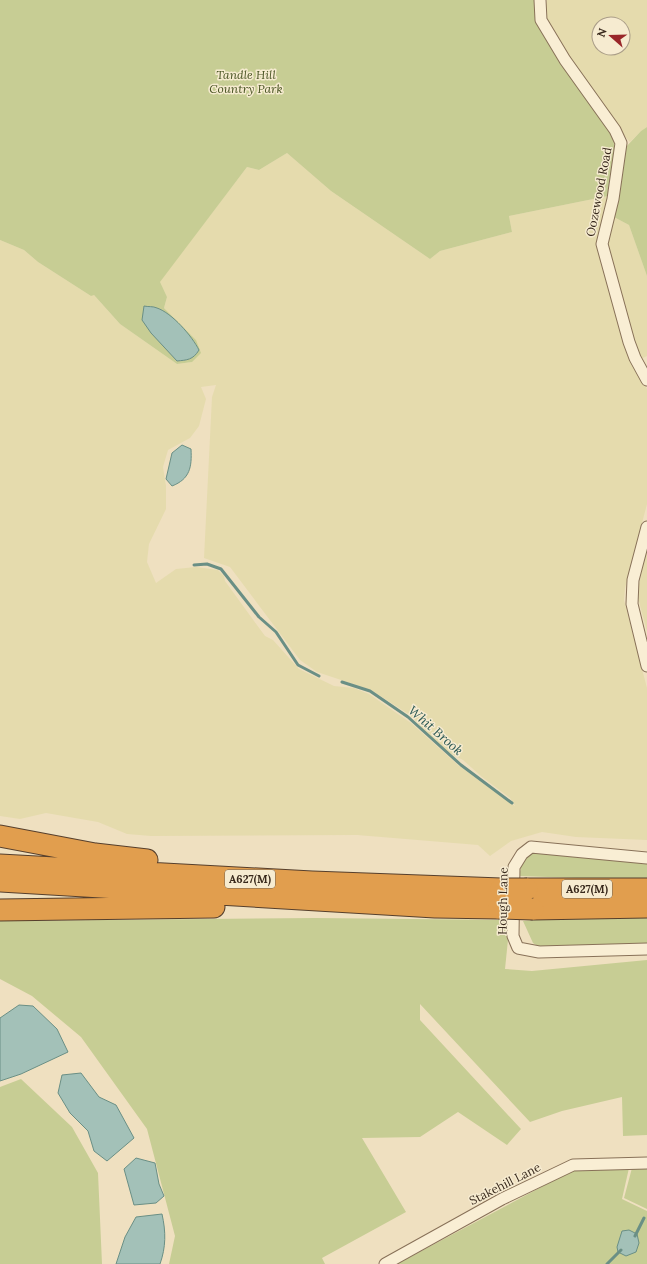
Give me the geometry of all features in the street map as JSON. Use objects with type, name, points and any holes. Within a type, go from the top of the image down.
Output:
[{"type":"highway","name":"A627(M)","points":[[0,836],[95,854],[500,898],[533,909],[647,907]]},
{"type":"highway","name":"A627(M)","points":[[0,865],[395,886]]},
{"type":"highway","name":"A627(M)","points":[[0,881],[435,907]]},
{"type":"highway","name":"A627(M)","points":[[0,910],[176,907],[435,907],[500,898],[527,889],[647,889]]},
{"type":"street","name":"Oozewood Road","points":[[540,0],[541,20],[565,60],[615,130],[621,143],[613,198],[602,244],[629,342],[635,358],[647,380]]},
{"type":"street","points":[[647,527],[633,580],[632,604],[647,666]]},
{"type":"street","name":"Hough Lane","points":[[647,858],[530,847],[522,854],[514,867],[513,936],[518,948],[539,952],[647,950]]},
{"type":"street","name":"Stakehill Lane","points":[[385,1264],[502,1199],[573,1165],[647,1163]]},
{"type":"shaded area","points":[[547,0],[647,0],[647,127],[630,142],[619,130],[574,65],[548,22],[545,10]]},
{"type":"shaded area","points":[[287,153],[331,191],[430,259],[440,251],[512,232],[509,216],[608,196],[612,216],[629,225],[647,276],[647,356],[632,363],[647,389],[647,504],[625,588],[624,600],[647,688],[647,840],[576,837],[542,832],[511,841],[490,856],[478,845],[357,835],[151,836],[127,834],[98,822],[46,813],[20,819],[0,816],[0,240],[24,250],[38,262],[91,296],[93,294],[120,324],[177,364],[192,362],[196,340],[164,308],[167,297],[159,282],[247,167],[259,170]],"holes":[[[216,385],[212,397],[204,558],[230,567],[300,660],[317,672],[371,690],[410,715],[444,750],[463,760],[482,777],[510,798],[515,806],[458,765],[411,723],[369,694],[354,688],[334,686],[299,669],[273,640],[265,636],[225,581],[224,576],[218,570],[196,567],[176,569],[156,583],[147,562],[149,544],[166,509],[166,486],[163,467],[168,450],[190,438],[199,426],[206,399],[201,387]]]},
{"type":"shaded area","points":[[647,547],[647,632],[637,594]]},
{"type":"green space","name":"Tandle Hill Country Park","points":[[0,0],[535,0],[613,138],[616,155],[608,196],[509,216],[512,232],[440,251],[430,259],[331,191],[287,153],[259,170],[247,167],[160,282],[167,297],[164,308],[196,340],[201,353],[192,362],[177,364],[120,324],[94,295],[91,296],[38,262],[24,250],[0,240]]},
{"type":"green space","points":[[647,127],[647,276],[629,225],[612,216],[625,148],[641,131]]},
{"type":"green space","points":[[535,851],[647,862],[647,878],[605,879],[519,876],[523,859]]},
{"type":"green space","points":[[315,918],[510,920],[505,969],[532,971],[647,960],[647,1135],[623,1136],[622,1097],[562,1111],[530,1122],[420,1004],[420,1020],[521,1129],[507,1145],[458,1112],[420,1137],[362,1138],[406,1212],[322,1258],[325,1264],[169,1264],[175,1236],[147,1129],[81,1037],[32,996],[0,979],[0,921]]},
{"type":"green space","points":[[557,918],[647,918],[647,944],[539,947],[533,943],[523,921]]},
{"type":"green space","points":[[21,1079],[72,1127],[98,1173],[102,1264],[0,1264],[0,1087]]},
{"type":"green space","points":[[647,1167],[647,1209],[624,1198],[632,1168]]},
{"type":"green space","points":[[577,1168],[629,1168],[622,1199],[647,1211],[647,1264],[397,1264]]},
{"type":"water","points":[[144,306],[155,307],[163,311],[181,326],[192,338],[199,350],[192,358],[177,361],[151,333],[142,320]]},
{"type":"water","points":[[182,445],[191,449],[189,472],[183,480],[172,486],[166,479],[172,453]]},
{"type":"water","points":[[19,1005],[33,1006],[57,1029],[68,1052],[21,1074],[0,1081],[0,1018]]},
{"type":"water","points":[[81,1073],[99,1097],[116,1105],[134,1138],[107,1161],[94,1151],[88,1131],[70,1113],[58,1093],[62,1075]]},
{"type":"water","points":[[136,1158],[155,1163],[159,1184],[164,1196],[156,1203],[134,1205],[124,1169]]},
{"type":"water","points":[[162,1214],[165,1239],[160,1264],[116,1264],[125,1237],[136,1217]]},
{"type":"water","points":[[629,1230],[637,1234],[639,1243],[636,1252],[626,1256],[618,1252],[617,1247],[622,1231]]},
{"type":"waterway","name":"Whit Brook","points":[[194,565],[207,564],[221,569],[259,617],[276,632],[298,665],[319,676]]},
{"type":"waterway","name":"Whit Brook","points":[[342,682],[370,691],[408,717],[461,765],[512,803]]},
{"type":"waterway","name":"Whit Brook","points":[[635,1236],[644,1218]]},
{"type":"waterway","name":"Whit Brook","points":[[607,1264],[621,1250]]}]
